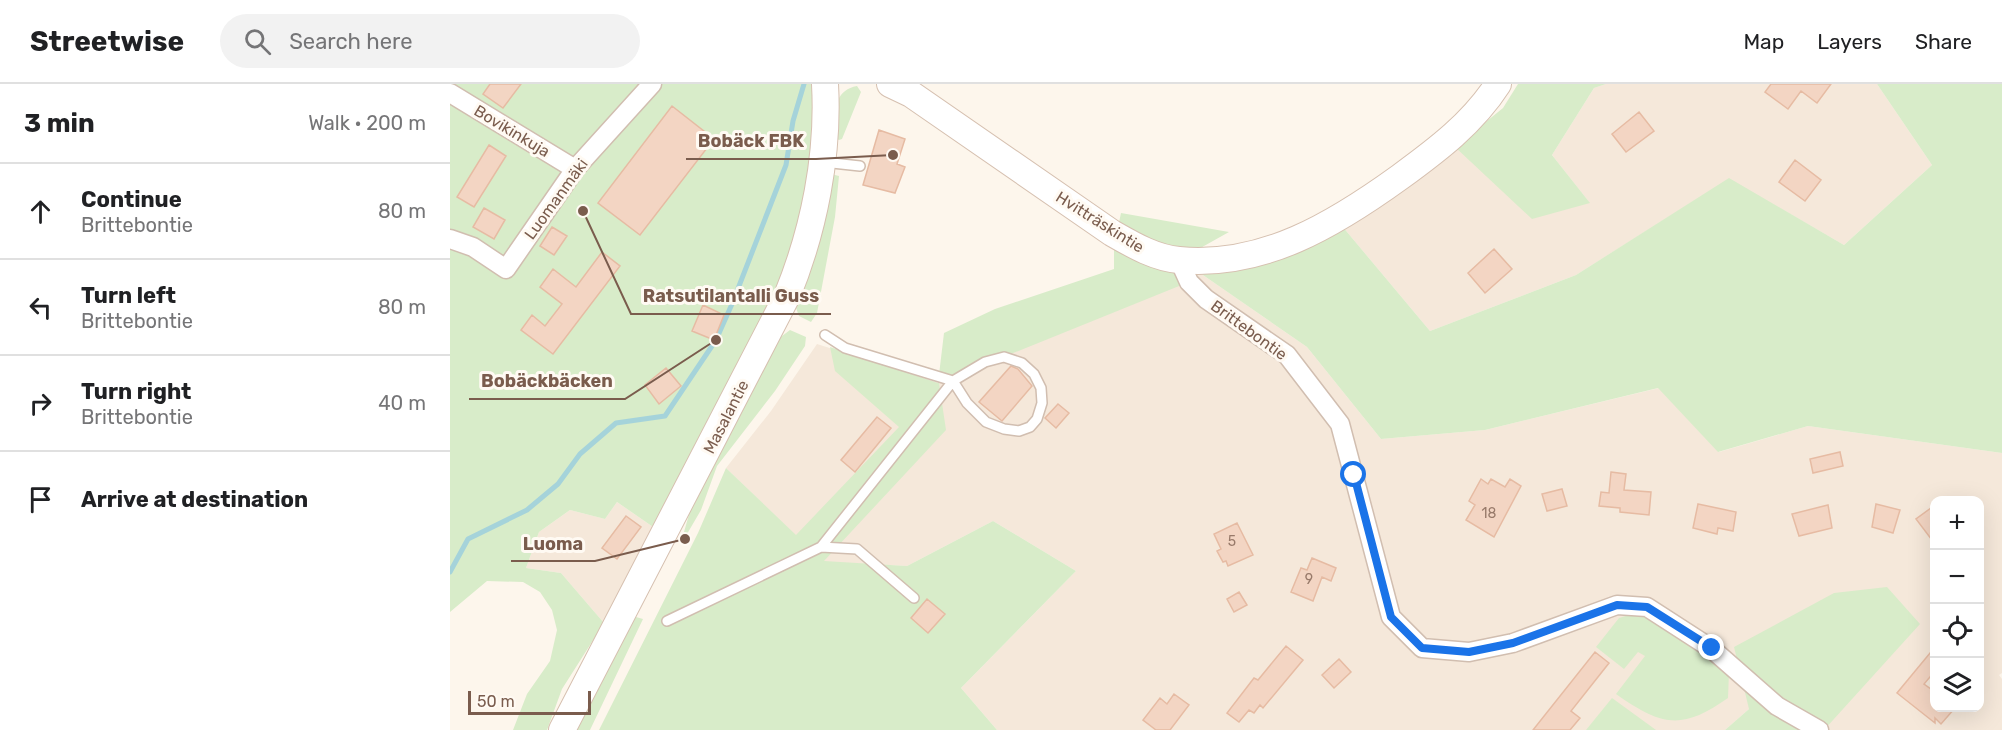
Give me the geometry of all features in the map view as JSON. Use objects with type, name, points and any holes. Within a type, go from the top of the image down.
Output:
[{"type":"street","name":"Luomanmäki","points":[[450,238],[473,247],[506,269],[574,169],[652,84]]},
{"type":"street","name":"Masalantie","points":[[562,730],[787,296],[798,269],[816,204],[821,162],[825,84]]},
{"type":"street","name":"Hvitträskintie","points":[[890,84],[911,94],[1112,233],[1147,252],[1179,260],[1238,257],[1275,248],[1310,234],[1349,214],[1441,147],[1470,120],[1498,84]]},
{"type":"street","name":"Bovikinkuja","points":[[450,93],[574,169]]},
{"type":"street","name":"Brittebontie","points":[[1179,260],[1189,282],[1206,299],[1287,355],[1340,424],[1391,617],[1422,648],[1469,652],[1513,643],[1617,605],[1647,607],[1712,648],[1777,706],[1819,730]]},
{"type":"lane","points":[[821,162],[860,166]]},
{"type":"lane","points":[[667,621],[821,547],[952,381],[985,362],[1004,357],[1022,363],[1034,374],[1041,388],[1042,404],[1037,419],[1030,428],[1019,431],[1004,429],[986,422],[967,403],[952,381],[845,348],[825,335]]},
{"type":"lane","points":[[821,547],[857,549],[914,598]]},
{"type":"shaded area","points":[[1606,84],[1877,84],[1932,165],[1844,245],[1729,179],[1576,275],[1430,331],[1342,226],[1455,147],[1589,202],[1552,155],[1594,88]]},
{"type":"shaded area","points":[[1200,273],[1307,347],[1381,439],[1485,430],[1659,388],[1719,452],[1808,426],[2002,453],[2002,673],[1999,675],[2002,679],[2002,730],[1824,730],[1749,709],[1725,730],[997,730],[961,688],[1076,571],[993,521],[907,566],[823,562],[726,468],[771,411],[817,344],[939,383]]},
{"type":"shaded area","points":[[617,502],[656,529],[604,623],[561,573],[526,568],[539,532],[570,510],[605,519]]},
{"type":"green space","points":[[450,84],[816,84],[812,172],[793,262],[656,529],[617,502],[605,519],[570,510],[539,532],[526,568],[561,573],[604,623],[562,689],[547,730],[513,730],[527,694],[550,661],[557,630],[552,610],[540,592],[523,582],[487,581],[450,612]]},
{"type":"green space","points":[[1518,84],[1606,84],[1594,88],[1552,155],[1590,203],[1532,219],[1455,147],[1503,108]]},
{"type":"green space","points":[[1877,84],[2002,84],[2002,453],[1808,426],[1718,452],[1658,388],[1485,430],[1381,439],[1307,347],[1200,273],[1253,263],[1342,226],[1430,331],[1576,275],[1729,178],[1844,245],[1932,165]]},
{"type":"green space","points":[[857,86],[861,92],[842,139],[839,140],[835,138],[836,106],[843,93]]},
{"type":"green space","points":[[831,174],[839,176],[835,217],[817,313],[811,322],[799,316],[796,308],[821,232]]},
{"type":"green space","points":[[1121,213],[1229,232],[1179,260],[1189,282],[939,383],[946,430],[824,561],[907,566],[993,521],[1076,571],[961,688],[997,730],[599,730],[698,533],[726,468],[796,535],[899,427],[835,371],[830,347],[938,383],[944,333],[995,309],[1114,269],[1114,246]]},
{"type":"green space","points":[[790,330],[806,337],[805,346],[775,391],[717,466],[701,510],[687,534],[684,532],[692,504],[778,339]]},
{"type":"green space","points":[[1887,587],[1920,624],[1824,730],[1725,730],[1749,709],[1734,647],[1834,593]]},
{"type":"green space","points":[[1632,614],[1641,615],[1729,672],[1728,698],[1698,716],[1672,720],[1647,713],[1616,694],[1645,656],[1638,652],[1624,669],[1596,647],[1619,618]]},
{"type":"green space","points":[[636,617],[643,619],[590,730],[573,730],[631,620]]},
{"type":"green space","points":[[1612,698],[1656,730],[1586,730]]},
{"type":"building","points":[[490,84],[521,84],[503,108],[483,94]]},
{"type":"building","points":[[1771,84],[1831,84],[1817,103],[1801,91],[1788,109],[1765,92]]},
{"type":"building","points":[[672,106],[714,139],[640,235],[598,203]]},
{"type":"building","points":[[1639,112],[1654,131],[1626,152],[1612,134]]},
{"type":"building","points":[[879,130],[905,139],[897,164],[905,167],[895,193],[863,185]]},
{"type":"building","points":[[489,145],[506,156],[474,207],[457,197]]},
{"type":"building","points":[[1795,160],[1821,180],[1805,201],[1779,182]]},
{"type":"building","points":[[484,208],[505,220],[494,239],[473,227]]},
{"type":"building","points":[[552,227],[567,236],[554,255],[540,246]]},
{"type":"building","points":[[1494,249],[1512,269],[1485,293],[1468,273]]},
{"type":"building","points":[[602,252],[620,266],[553,354],[521,330],[532,315],[545,326],[562,304],[540,287],[553,269],[576,287]]},
{"type":"building","points":[[703,305],[724,315],[714,340],[692,331]]},
{"type":"building","points":[[1011,366],[1018,369],[1032,386],[1002,421],[979,402]]},
{"type":"building","points":[[666,368],[681,386],[659,404],[645,385]]},
{"type":"building","points":[[1058,404],[1069,413],[1056,428],[1045,418]]},
{"type":"building","points":[[877,417],[891,428],[855,472],[841,460]]},
{"type":"building","points":[[1840,452],[1843,466],[1813,473],[1810,459]]},
{"type":"building","points":[[1611,472],[1626,474],[1624,490],[1651,492],[1649,515],[1620,512],[1620,508],[1599,506],[1601,492],[1609,493]]},
{"type":"building","points":[[1481,479],[1488,484],[1491,479],[1505,487],[1510,479],[1521,486],[1494,537],[1466,520],[1475,505],[1469,501]]},
{"type":"building","points":[[1562,489],[1567,506],[1547,511],[1542,494]]},
{"type":"building","points":[[1698,504],[1736,512],[1733,531],[1718,528],[1717,534],[1693,528]]},
{"type":"building","points":[[1876,504],[1900,510],[1893,533],[1872,527]]},
{"type":"building","points":[[1828,505],[1832,528],[1799,536],[1792,514]]},
{"type":"building","points":[[1930,509],[1930,537],[1916,519]]},
{"type":"building","points":[[626,516],[641,527],[617,559],[602,548]]},
{"type":"building","points":[[1237,523],[1253,555],[1228,566],[1217,551],[1221,549],[1214,534]]},
{"type":"building","points":[[1312,558],[1336,568],[1331,581],[1322,577],[1313,601],[1291,592],[1301,568],[1307,570]]},
{"type":"building","points":[[1239,592],[1247,605],[1234,612],[1227,599]]},
{"type":"building","points":[[927,599],[945,614],[928,633],[911,618]]},
{"type":"building","points":[[1286,646],[1303,660],[1263,708],[1260,705],[1254,713],[1249,710],[1239,722],[1227,713],[1254,678],[1258,680]]},
{"type":"building","points":[[1595,652],[1609,663],[1571,711],[1580,718],[1570,730],[1533,730]]},
{"type":"building","points":[[1930,653],[1930,677],[1924,684],[1930,688],[1930,712],[1952,712],[1941,724],[1935,718],[1935,723],[1897,693]]},
{"type":"building","points":[[1339,659],[1351,672],[1334,688],[1322,675]]},
{"type":"building","points":[[1174,694],[1189,705],[1170,730],[1156,730],[1143,720],[1160,698],[1167,704]]},
{"type":"waterway","points":[[450,572],[468,539],[527,510],[558,484],[580,454],[616,423],[665,416],[716,340],[732,304],[786,165],[793,121],[804,84]]},
{"type":"place","name":"Bobäck FBK","points":[[893,155]]},
{"type":"place","name":"Ratsutilantalli Guss","points":[[583,211]]},
{"type":"place","name":"Bobäckbäcken","points":[[716,340]]},
{"type":"place","name":"Luoma","points":[[685,539]]},
{"type":"route","points":[[1354,475],[1391,617],[1422,648],[1469,652],[1513,643],[1617,605],[1647,607],[1712,648]]}]
